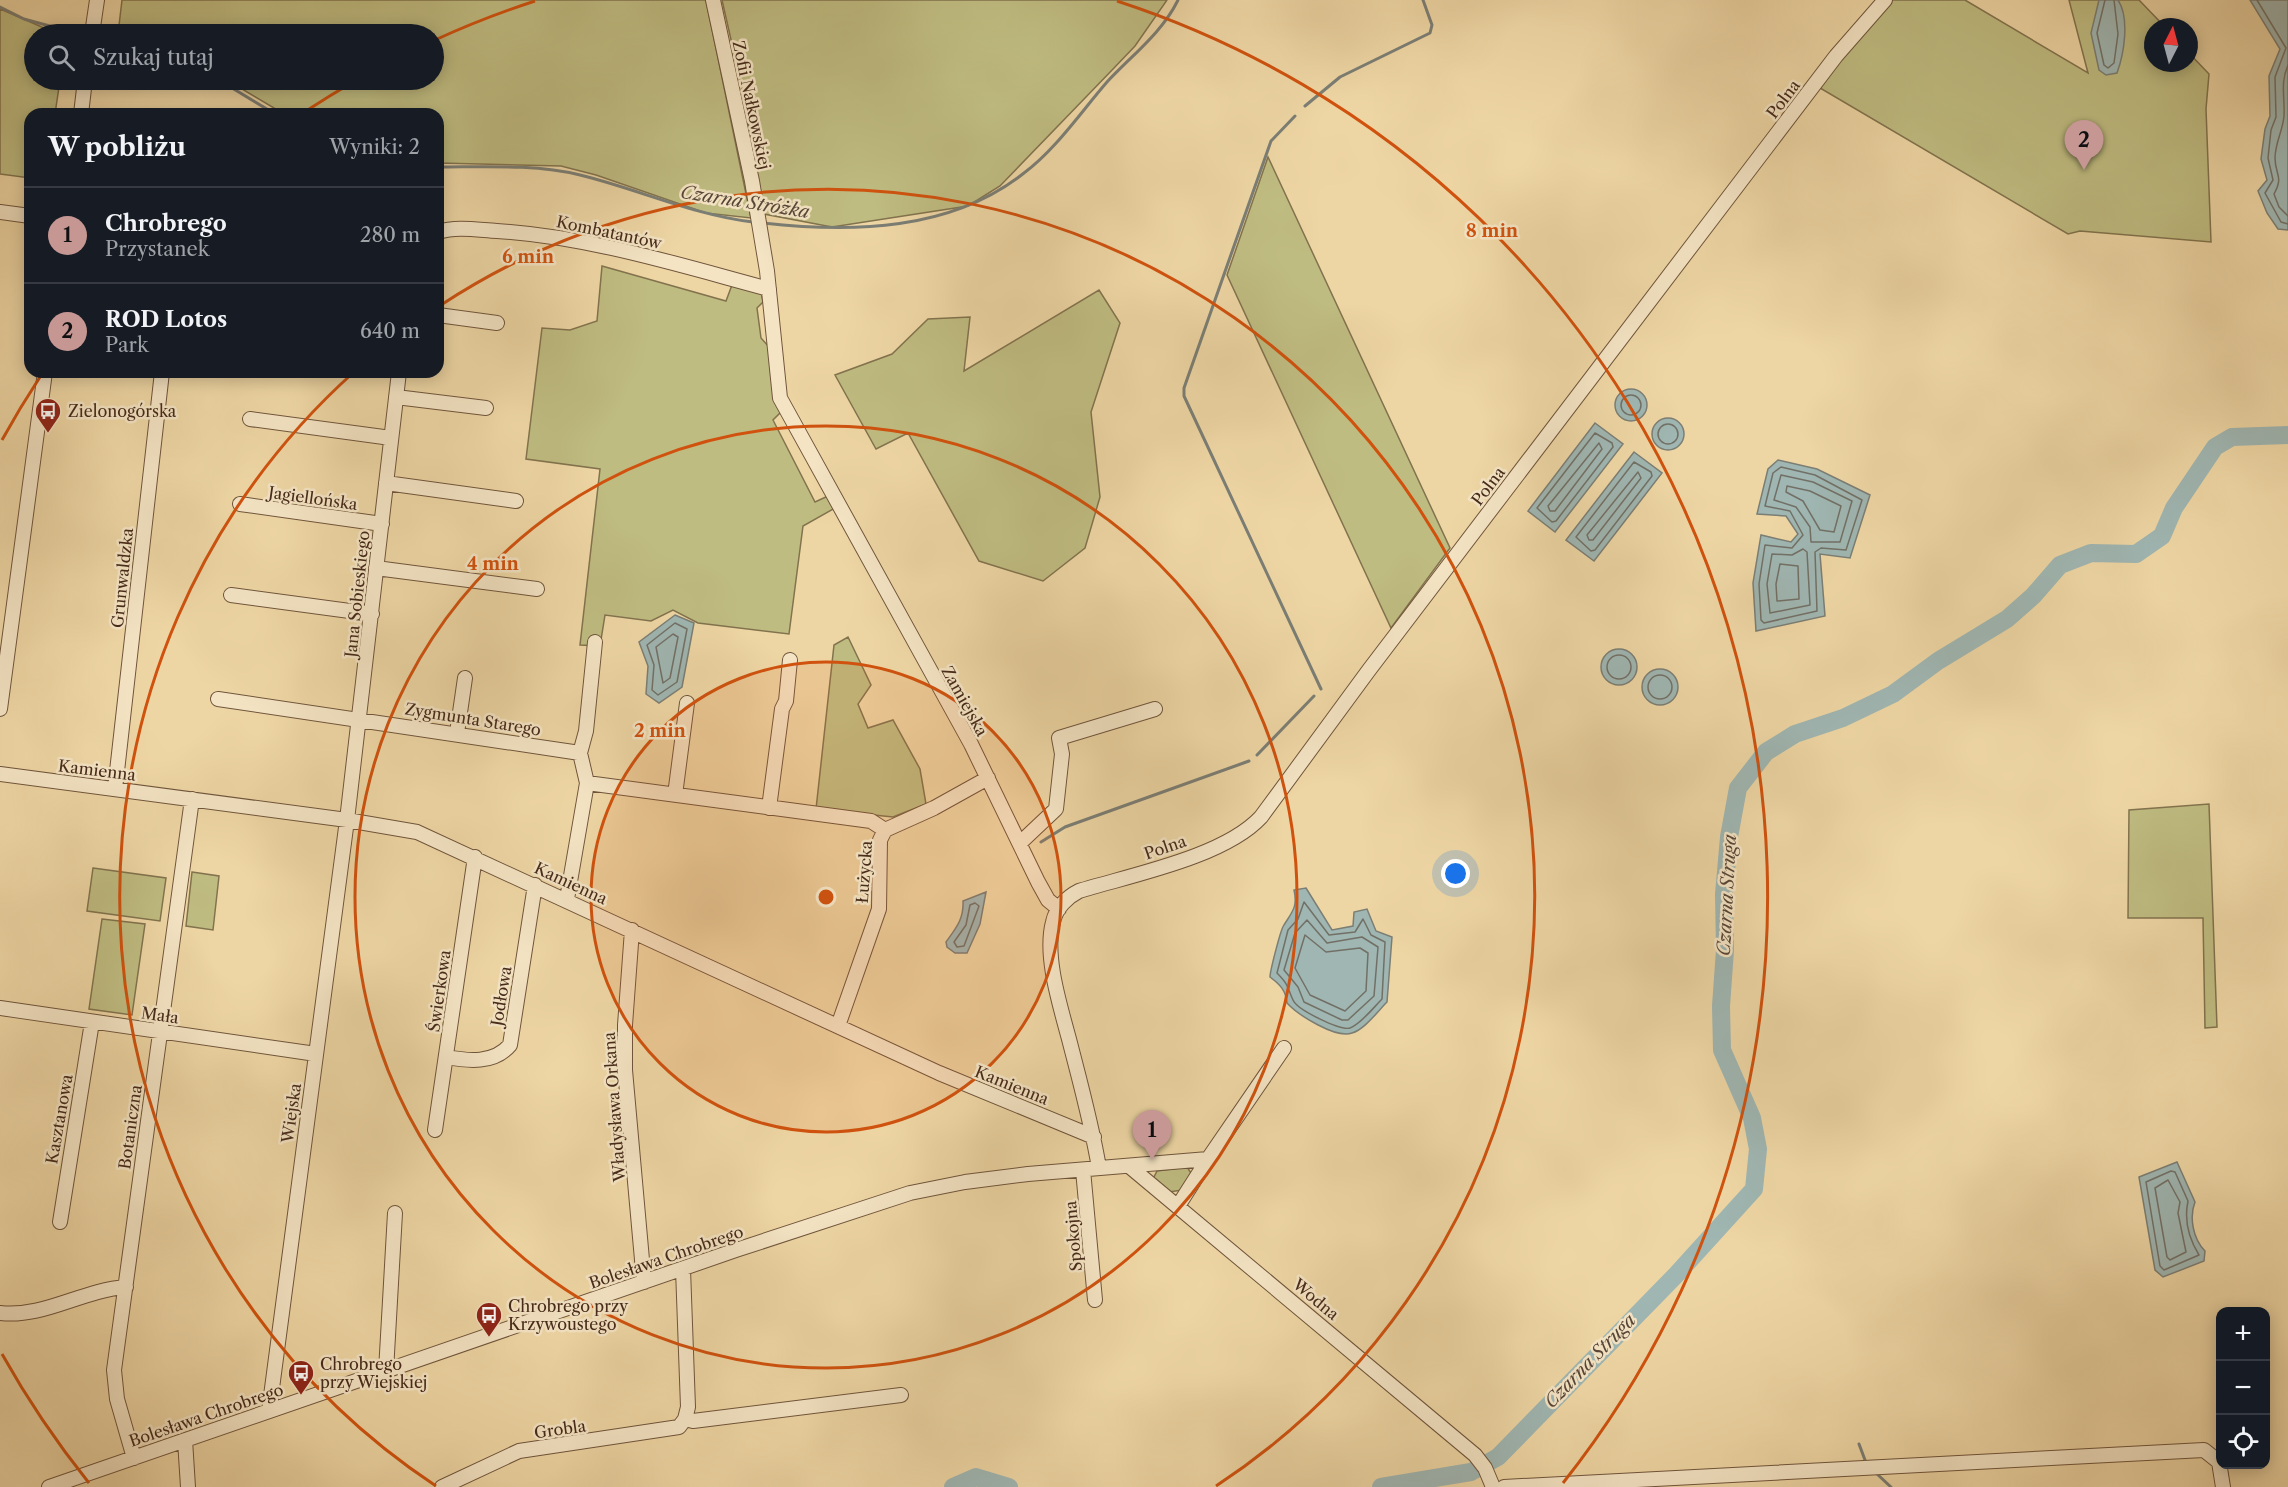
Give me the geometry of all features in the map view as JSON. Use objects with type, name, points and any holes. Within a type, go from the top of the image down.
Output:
[{"type":"street","points":[[93,24],[97,0]]},
{"type":"street","name":"Zofii Nałkowskiej","points":[[712,0],[759,222],[769,289]]},
{"type":"street","name":"Polna","points":[[1059,909],[1071,895],[1079,891],[1165,866],[1228,842],[1249,830],[1261,817],[1369,670],[1829,65],[1868,17],[1886,0]]},
{"type":"street","points":[[82,108],[84,90]]},
{"type":"street","points":[[0,212],[24,215]]},
{"type":"street","name":"Kombatantów","points":[[444,232],[468,230],[587,241],[769,289]]},
{"type":"street","name":"Zamiejska","points":[[769,289],[777,384],[786,411],[988,778],[1038,882],[1048,900],[1059,909]]},
{"type":"street","points":[[444,316],[497,323]]},
{"type":"street","points":[[0,709],[3,666],[44,378]]},
{"type":"street","name":"Grunwaldzka","points":[[115,789],[161,378]]},
{"type":"street","name":"Jana Sobieskiego","points":[[348,820],[398,378]]},
{"type":"street","points":[[396,397],[486,408]]},
{"type":"street","points":[[250,419],[392,438]]},
{"type":"street","points":[[386,483],[516,501]]},
{"type":"street","name":"Jagiellońska","points":[[240,504],[382,524]]},
{"type":"street","points":[[376,568],[537,589]]},
{"type":"street","points":[[231,595],[372,614]]},
{"type":"street","points":[[567,899],[587,783],[580,753],[586,731],[595,642]]},
{"type":"street","points":[[769,808],[790,660]]},
{"type":"street","points":[[457,733],[465,678]]},
{"type":"street","name":"Zygmunta Starego","points":[[218,699],[360,718],[580,753]]},
{"type":"street","points":[[675,795],[687,703]]},
{"type":"street","points":[[1020,843],[1056,809],[1062,754],[1059,738],[1155,709]]},
{"type":"street","name":"Kamienna","points":[[0,774],[348,820],[417,832],[567,899],[939,1073],[1094,1137]]},
{"type":"street","name":"Łużycka","points":[[838,1026],[879,909],[880,840],[885,830],[934,808],[988,778]]},
{"type":"street","points":[[587,783],[871,821],[885,830]]},
{"type":"street","name":"Botaniczna","points":[[134,1458],[115,1384],[192,799]]},
{"type":"street","name":"Wiejska","points":[[269,1411],[348,820]]},
{"type":"street","name":"Świerkowa","points":[[435,1130],[475,857]]},
{"type":"street","name":"Jodłowa","points":[[446,1057],[465,1060],[488,1058],[504,1052],[510,1045],[535,885]]},
{"type":"street","points":[[1059,909],[1053,919],[1051,940],[1056,989],[1094,1137],[1099,1168],[1208,1159]]},
{"type":"street","name":"Władysława Orkana","points":[[632,930],[625,1025],[625,1070],[644,1282]]},
{"type":"street","name":"Mała","points":[[0,1008],[315,1054]]},
{"type":"street","name":"Kasztanowa","points":[[60,1222],[92,1022]]},
{"type":"street","points":[[1178,1206],[1284,1048]]},
{"type":"street","name":"Wodna","points":[[1130,1166],[1475,1455],[1491,1480]]},
{"type":"street","name":"Bolesława Chrobrego","points":[[49,1487],[910,1193],[965,1182],[1099,1168]]},
{"type":"street","name":"Spokojna","points":[[1083,1170],[1095,1300]]},
{"type":"street","points":[[386,1371],[395,1213]]},
{"type":"street","points":[[682,1269],[688,1407],[685,1419]]},
{"type":"street","points":[[0,1313],[38,1311],[109,1288],[126,1287]]},
{"type":"street","name":"Grobla","points":[[442,1487],[519,1452],[661,1431],[679,1427],[685,1419],[693,1421],[901,1395]]},
{"type":"street","points":[[185,1440],[188,1487]]},
{"type":"street","points":[[1504,1487],[2204,1450],[2219,1462],[2223,1487]]},
{"type":"shaded area","points":[[122,0],[706,0],[751,218],[706,213],[596,175],[561,166],[444,163],[444,108],[274,108],[244,90],[444,90],[444,24],[119,24]]},
{"type":"shaded area","points":[[722,0],[1167,0],[1135,46],[1000,186],[968,206],[832,227],[764,214],[742,88]]},
{"type":"shaded area","points":[[1891,0],[1965,0],[2088,73],[2069,0],[2139,0],[2156,18],[2144,18],[2144,72],[2198,72],[2198,62],[2209,74],[2206,109],[2211,242],[2080,231],[2068,234],[1820,88],[1871,20]]},
{"type":"shaded area","points":[[0,9],[35,24],[24,24],[24,90],[59,90],[56,108],[24,108],[24,177],[0,174]]},
{"type":"shaded area","points":[[1268,157],[1450,548],[1391,628],[1227,275]]},
{"type":"shaded area","points":[[602,266],[726,301],[732,285],[761,292],[763,302],[757,308],[761,338],[770,348],[781,412],[773,420],[815,502],[828,496],[835,508],[803,526],[789,634],[698,623],[673,610],[651,621],[605,615],[600,646],[580,645],[600,469],[526,459],[542,328],[570,330],[597,321]]},
{"type":"shaded area","points":[[1099,290],[1120,323],[1091,412],[1100,497],[1085,548],[1043,581],[979,561],[908,433],[876,449],[835,375],[892,354],[928,319],[970,317],[964,371]]},
{"type":"shaded area","points":[[848,637],[871,685],[858,704],[868,728],[893,720],[920,769],[926,804],[893,817],[816,809],[834,645]]},
{"type":"shaded area","points":[[2209,804],[2217,1027],[2205,1028],[2203,918],[2128,918],[2129,810]]},
{"type":"shaded area","points":[[93,868],[166,878],[160,921],[87,911]]},
{"type":"shaded area","points":[[192,872],[219,876],[213,930],[186,926]]},
{"type":"shaded area","points":[[102,919],[145,924],[132,1015],[89,1009]]},
{"type":"shaded area","points":[[1187,1167],[1193,1176],[1182,1190],[1169,1192],[1153,1179],[1157,1171]]},
{"type":"water","points":[[2099,0],[2118,0],[2125,26],[2124,46],[2117,73],[2106,75],[2099,70],[2091,33]]},
{"type":"water","points":[[2250,0],[2288,0],[2288,230],[2278,229],[2267,213],[2258,191],[2267,180],[2261,159],[2265,129],[2270,116],[2269,76],[2280,49]]},
{"type":"water","points":[[1631,389],[1643,393],[1647,405],[1643,417],[1631,421],[1619,417],[1615,405],[1619,393]]},
{"type":"water","points":[[1668,418],[1680,422],[1684,434],[1680,446],[1668,450],[1656,446],[1652,434],[1656,422]]},
{"type":"water","points":[[1595,423],[1623,444],[1555,532],[1528,511]]},
{"type":"water","points":[[1634,452],[1662,473],[1594,561],[1566,540]]},
{"type":"water","points":[[1778,460],[1817,469],[1870,495],[1850,558],[1820,554],[1825,616],[1756,631],[1753,583],[1761,535],[1791,542],[1798,534],[1786,516],[1757,514],[1768,469]]},
{"type":"water","points":[[675,615],[694,623],[682,687],[659,703],[646,694],[648,666],[639,642]]},
{"type":"water","points":[[1619,649],[1632,654],[1637,667],[1632,680],[1619,685],[1606,680],[1601,667],[1606,654]]},
{"type":"water","points":[[1660,669],[1673,674],[1678,687],[1673,700],[1660,705],[1647,700],[1642,687],[1647,674]]},
{"type":"water","points":[[1306,888],[1332,930],[1353,926],[1354,912],[1367,909],[1376,931],[1392,937],[1387,1002],[1366,1024],[1352,1033],[1337,1033],[1300,1014],[1287,1003],[1282,988],[1270,977],[1283,928],[1295,905],[1294,890]]},
{"type":"water","points":[[986,892],[980,924],[967,953],[955,953],[947,947],[946,942],[961,918],[963,901]]},
{"type":"water","points":[[2177,1162],[2195,1202],[2192,1214],[2193,1228],[2205,1251],[2204,1261],[2163,1277],[2155,1270],[2139,1177]]},
{"type":"waterway","name":"Czarna Stróżka","points":[[763,223],[831,228],[900,223],[933,217],[965,207],[995,192],[1024,173],[1047,153],[1107,82],[1155,34],[1178,0]]},
{"type":"waterway","points":[[1305,106],[1340,77],[1430,33],[1432,25],[1423,0]]},
{"type":"waterway","name":"Czarna Stróżka","points":[[0,7],[24,19],[42,24]]},
{"type":"waterway","name":"Czarna Stróżka","points":[[235,90],[265,108]]},
{"type":"waterway","points":[[1295,116],[1271,141],[1184,388],[1184,396],[1321,689]]},
{"type":"waterway","name":"Czarna Stróżka","points":[[444,167],[509,167],[563,171],[709,214],[753,222]]},
{"type":"waterway","name":"Czarna Struga","points":[[1381,1487],[1471,1472],[1498,1457],[1675,1276],[1754,1189],[1758,1149],[1752,1118],[1722,1050],[1724,894],[1729,837],[1738,788],[1766,752],[1795,734],[1843,718],[1893,694],[1938,661],[2007,619],[2033,596],[2060,565],[2091,553],[2136,554],[2162,536],[2174,508],[2215,447],[2232,437],[2288,435]]},
{"type":"waterway","points":[[1257,755],[1314,696]]},
{"type":"waterway","points":[[1041,842],[1065,827],[1249,761]]},
{"type":"waterway","points":[[1859,1444],[1865,1460]]},
{"type":"waterway","points":[[1877,1474],[1891,1487]]},
{"type":"waterway","name":"Czarna Struga","points":[[953,1487],[976,1477],[1009,1487]]},
{"type":"place","name":"ROD Lotos","points":[[2084,170]]},
{"type":"place","name":"Zielonogórska","points":[[48,434]]},
{"type":"place","name":"Chrobrego","points":[[1152,1160]]},
{"type":"place","name":"Chrobrego przy Krzywoustego","points":[[489,1338]]},
{"type":"place","name":"Chrobrego przy Wiejskiej","points":[[301,1396]]}]
